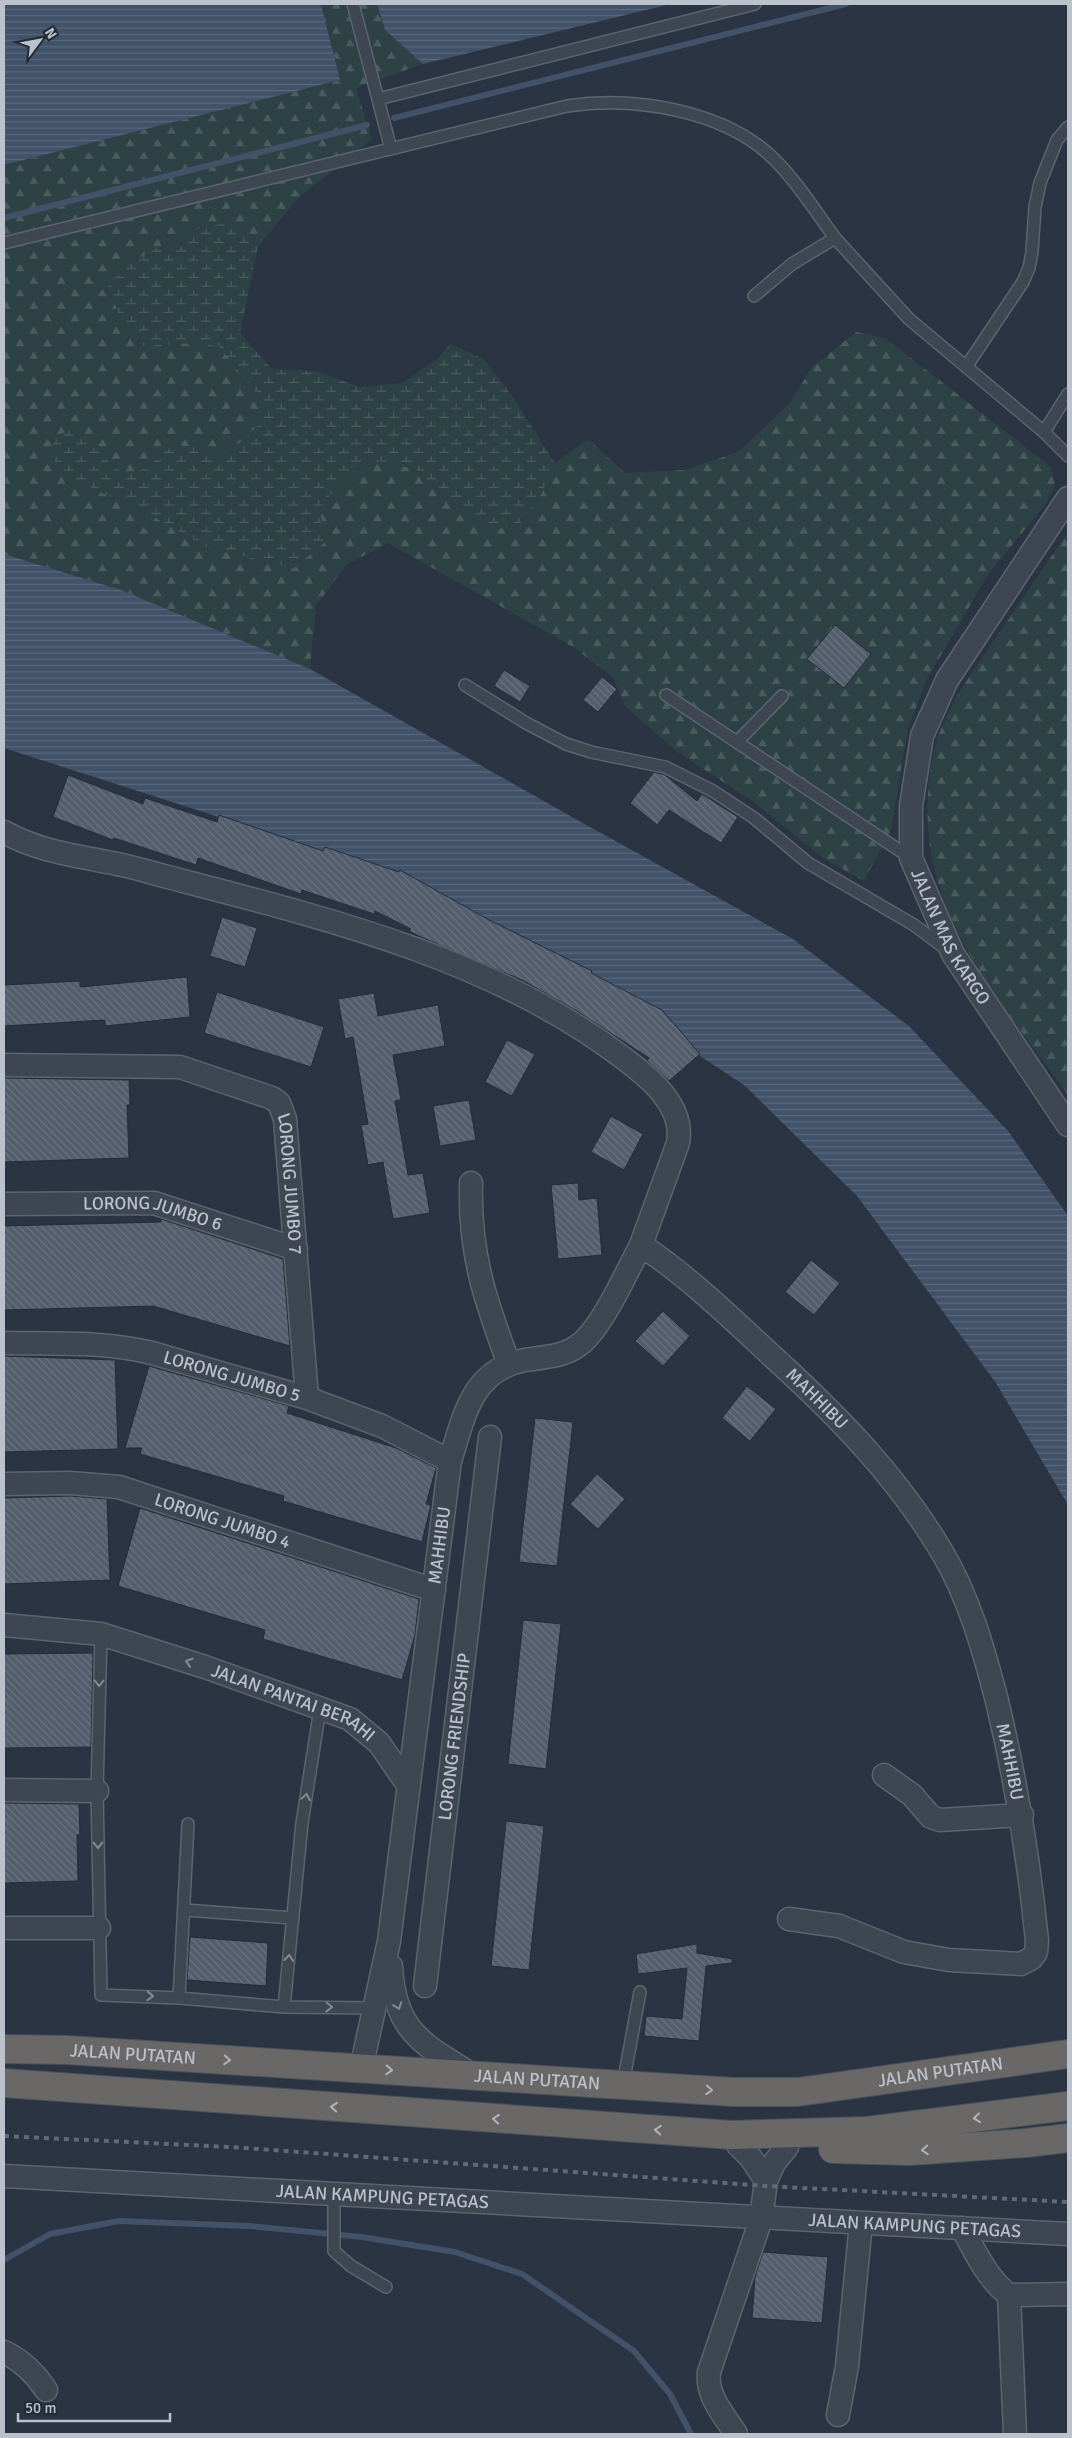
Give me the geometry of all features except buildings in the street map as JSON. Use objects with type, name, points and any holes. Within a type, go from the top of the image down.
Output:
[{"type":"highway","name":"JALAN PUTATAN","points":[[4,2049],[67,2050],[734,2092],[798,2092],[1068,2054]]},
{"type":"highway","name":"JALAN PUTATAN","points":[[4,2083],[732,2135],[867,2131],[1026,2113],[1068,2106]]},
{"type":"highway","points":[[691,2132],[738,2145],[910,2151],[1026,2144],[1068,2138]]},
{"type":"street","name":"JALAN MAS KARGO","points":[[1068,498],[947,680],[922,736],[915,770],[911,806],[911,858],[953,954],[1068,1125]]},
{"type":"street","points":[[4,832],[33,846],[58,853],[110,862],[376,936],[461,967],[569,1020],[637,1069],[669,1102],[678,1117],[680,1130],[678,1143],[641,1245]]},
{"type":"street","name":"LORONG JUMBO 7","points":[[4,1065],[180,1067],[272,1098],[279,1103],[286,1119],[307,1398]]},
{"type":"street","points":[[472,1183],[470,1218],[476,1264],[490,1315],[509,1364]]},
{"type":"street","name":"LORONG JUMBO 6","points":[[4,1204],[154,1203],[296,1248]]},
{"type":"street","name":"MAHHIBU","points":[[408,1785],[449,1470],[472,1396],[486,1380],[509,1364],[568,1352],[590,1336],[641,1245],[676,1268],[704,1292],[849,1428],[895,1483],[944,1554],[980,1639],[999,1709],[1022,1814],[1037,1941],[1036,1952],[1027,1962],[1016,1965],[949,1960],[904,1952],[839,1926],[789,1919]]},
{"type":"street","name":"LORONG JUMBO 5","points":[[4,1343],[99,1343],[126,1347],[307,1398],[382,1426],[449,1470]]},
{"type":"street","name":"LORONG FRIENDSHIP","points":[[425,1986],[490,1437]]},
{"type":"street","points":[[449,1470],[483,1487]]},
{"type":"street","name":"LORONG JUMBO 4","points":[[4,1484],[70,1483],[119,1487],[434,1590]]},
{"type":"street","name":"JALAN PANTAI BERAHI","points":[[4,1625],[70,1629],[100,1634],[205,1667],[350,1719],[379,1743],[408,1785]]},
{"type":"street","points":[[884,1775],[912,1795],[931,1817],[940,1820],[1022,1814]]},
{"type":"street","points":[[361,2069],[376,2008],[389,1940],[408,1785]]},
{"type":"street","points":[[4,1790],[97,1790]]},
{"type":"street","points":[[4,1928],[99,1928]]},
{"type":"street","points":[[389,1940],[392,1990],[398,2010],[408,2028],[428,2048],[470,2074]]},
{"type":"street","points":[[738,2145],[751,2158],[766,2180]]},
{"type":"street","points":[[736,2434],[710,2392],[708,2383],[761,2218],[766,2180],[774,2163],[787,2147]]},
{"type":"street","name":"JALAN KAMPUNG PETAGAS","points":[[4,2176],[334,2202],[761,2218],[1068,2234]]},
{"type":"street","points":[[838,2415],[847,2366],[860,2223]]},
{"type":"street","points":[[962,2228],[991,2278],[999,2288],[1009,2295],[1068,2294]]},
{"type":"street","points":[[1009,2295],[1015,2434]]},
{"type":"street","points":[[4,2352],[17,2358],[28,2367],[46,2390]]},
{"type":"lane","points":[[353,4],[391,149]]},
{"type":"lane","points":[[378,99],[755,4]]},
{"type":"lane","points":[[4,243],[567,106],[594,102],[661,107],[695,116],[749,139],[774,159],[798,187],[835,238],[909,319],[1044,432],[1068,456]]},
{"type":"lane","points":[[966,367],[1023,282],[1029,268],[1040,183],[1057,140],[1068,127]]},
{"type":"lane","points":[[754,296],[792,264],[835,238]]},
{"type":"lane","points":[[1044,432],[1068,394]]},
{"type":"lane","points":[[465,685],[526,723],[566,744],[591,752],[665,768],[713,791],[754,818],[808,863],[914,925],[953,954]]},
{"type":"lane","points":[[666,695],[911,858]]},
{"type":"lane","points":[[737,742],[782,696]]},
{"type":"lane","points":[[100,1634],[97,1790],[101,1995],[179,1998],[284,2007],[376,2008]]},
{"type":"lane","points":[[284,2007],[302,1824],[320,1709]]},
{"type":"lane","points":[[179,1998],[188,1824]]},
{"type":"lane","points":[[185,1910],[293,1918]]},
{"type":"lane","points":[[623,2084],[640,1992]]},
{"type":"lane","points":[[334,2202],[334,2251],[351,2266],[386,2287]]},
{"type":"green space","points":[[321,4],[377,4],[385,30],[423,64],[356,88],[372,139],[297,199],[258,247],[230,222],[199,228],[182,242],[155,248],[132,263],[192,343],[219,346],[263,402],[264,420],[241,442],[219,458],[173,445],[146,468],[125,475],[104,458],[77,429],[56,471],[154,517],[205,547],[246,556],[324,543],[320,509],[347,473],[380,461],[416,469],[452,507],[493,530],[520,524],[542,493],[555,463],[588,439],[625,473],[684,470],[738,452],[790,403],[812,367],[856,332],[885,338],[1051,467],[1055,486],[1045,505],[989,573],[928,677],[908,728],[891,830],[864,881],[823,858],[751,800],[676,751],[625,706],[613,677],[573,647],[388,543],[346,565],[316,606],[310,669],[121,590],[4,554],[4,165],[340,80]]},
{"type":"green space","points":[[230,222],[258,247],[240,333],[272,369],[317,371],[359,387],[402,383],[436,360],[450,344],[484,359],[513,397],[555,463],[542,493],[520,524],[493,530],[452,507],[416,469],[380,461],[347,473],[320,509],[324,543],[294,568],[205,547],[154,517],[56,471],[52,437],[77,428],[104,458],[125,475],[146,468],[173,445],[206,448],[219,458],[241,442],[263,420],[263,402],[219,346],[192,343],[143,346],[122,323],[108,286],[132,263],[155,248],[182,242],[199,228]]},
{"type":"green space","points":[[1068,532],[1068,1095],[981,973],[958,931],[940,888],[929,843],[928,793],[937,740],[954,701]]},
{"type":"water","points":[[4,4],[321,4],[340,80],[4,165]]},
{"type":"water","points":[[377,4],[671,4],[423,64],[385,30]]},
{"type":"water","points":[[4,554],[121,590],[310,669],[793,939],[909,1026],[1008,1131],[1068,1216],[1068,1505],[996,1383],[857,1196],[744,1085],[562,965],[253,828],[4,748]]},
{"type":"waterway","points":[[394,118],[846,4]]},
{"type":"waterway","points":[[4,218],[367,125]]},
{"type":"waterway","points":[[4,2260],[50,2234],[119,2221],[250,2226],[362,2237],[455,2252],[522,2274],[634,2351],[670,2394],[691,2434]]},
{"type":"railway","points":[[4,2136],[231,2147],[766,2186],[1068,2202]]}]
